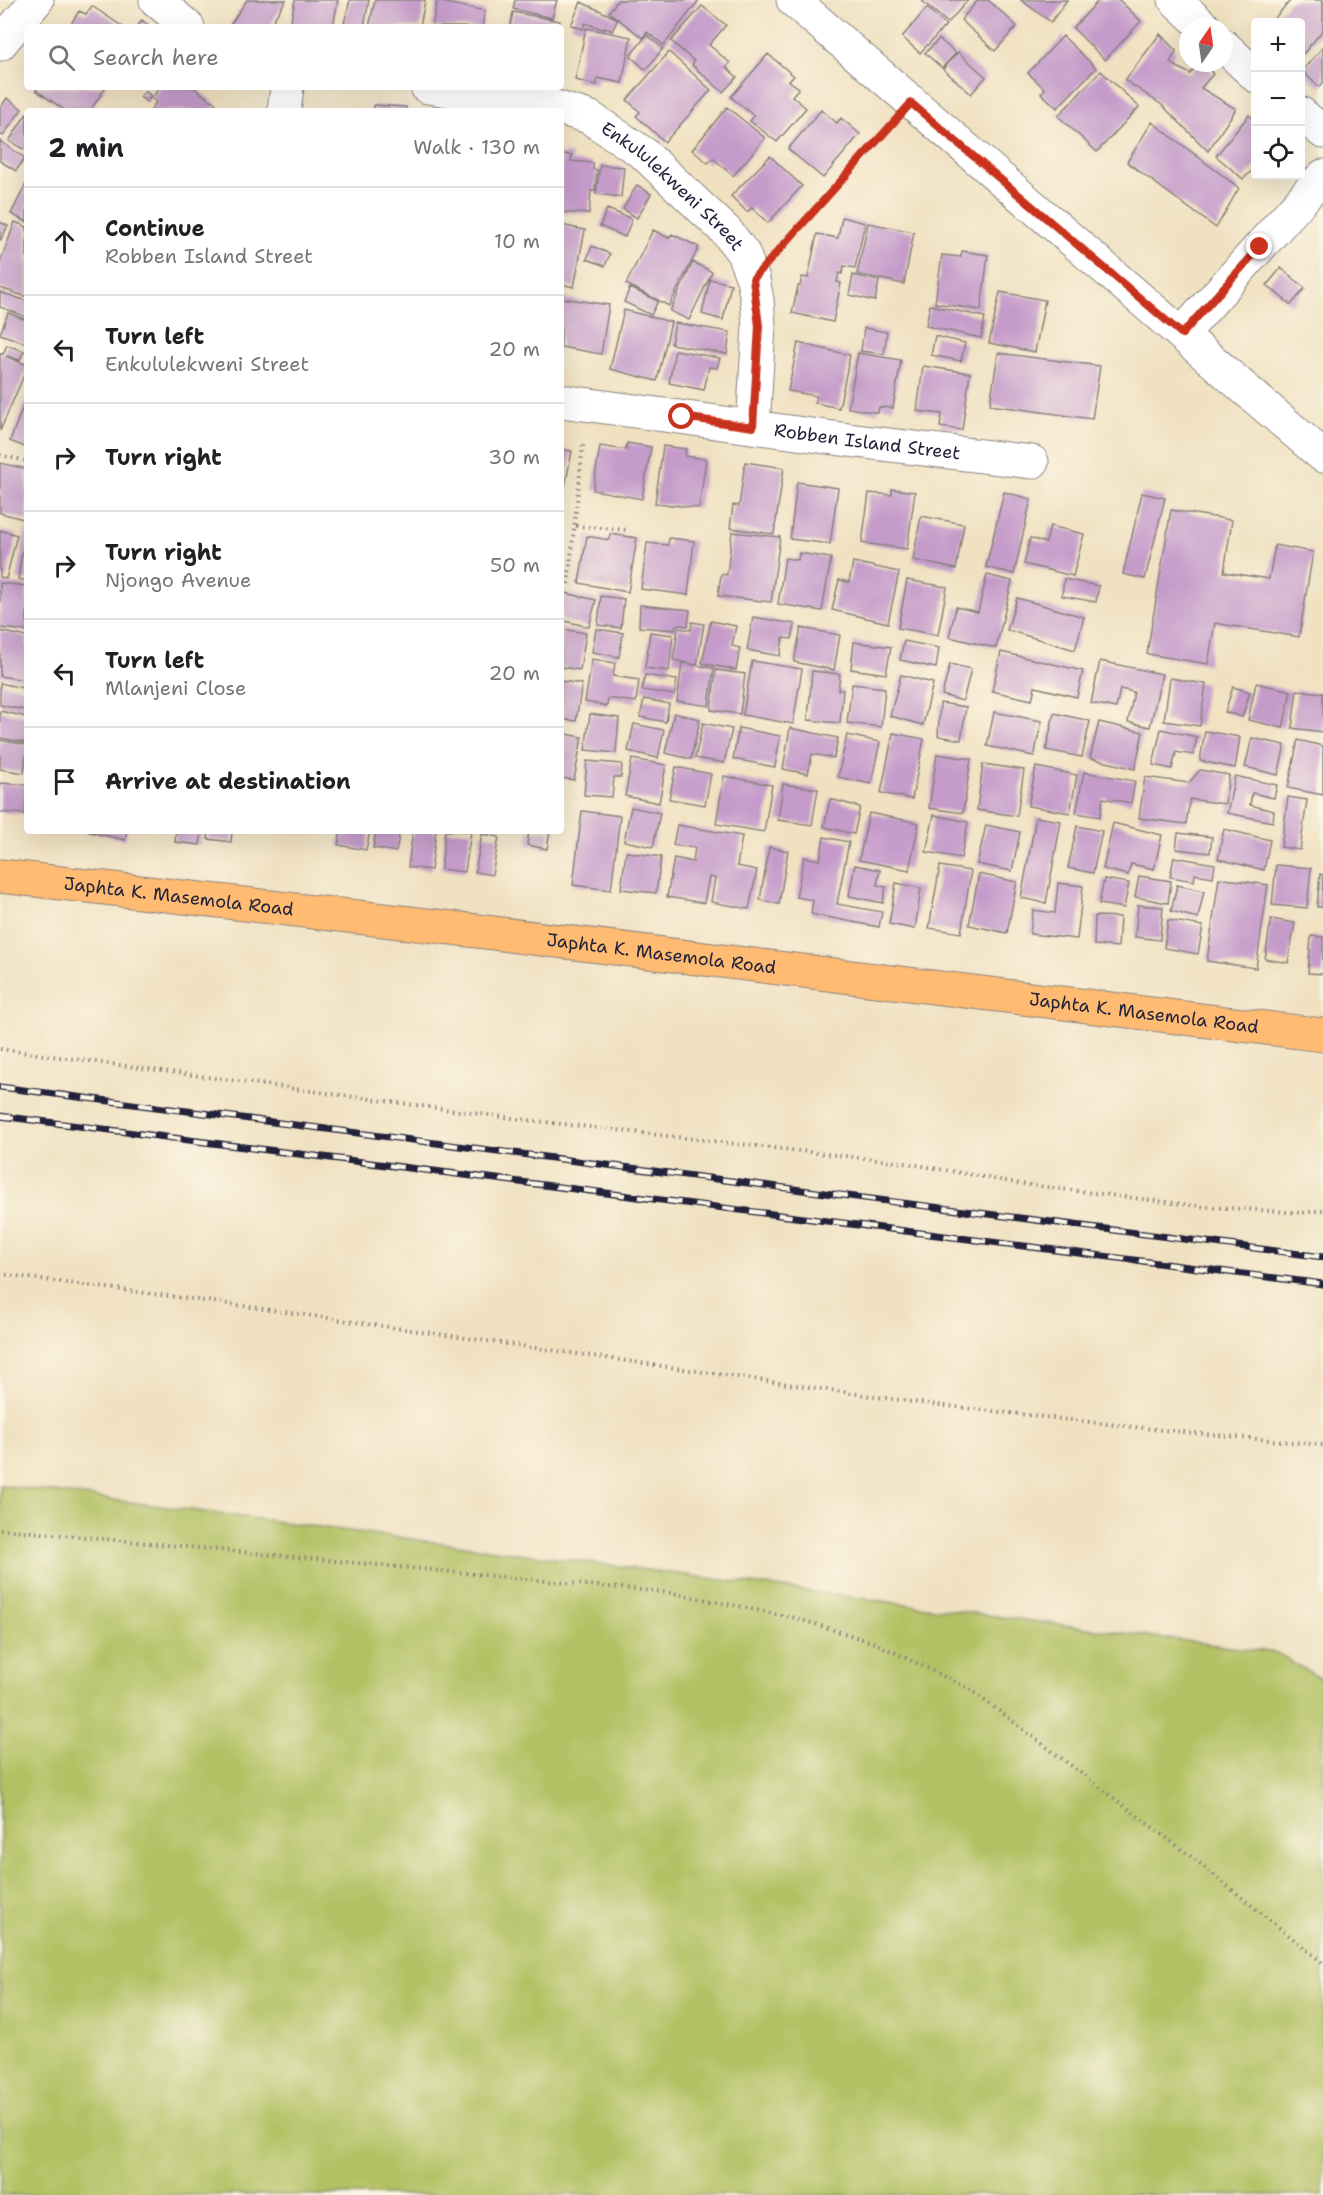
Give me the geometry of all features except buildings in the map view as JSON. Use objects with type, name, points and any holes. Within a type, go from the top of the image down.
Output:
[{"type":"main road","name":"Japhta K. Masemola Road","points":[[0,876],[467,930],[1323,1035]]},
{"type":"street","points":[[0,44],[37,0]]},
{"type":"street","points":[[156,0],[184,24]]},
{"type":"street","points":[[793,0],[1323,456]]},
{"type":"street","points":[[1175,0],[1194,18]]},
{"type":"street","points":[[1233,54],[1253,72]]},
{"type":"street","points":[[284,108],[286,90]]},
{"type":"street","name":"Enkululekweni Street","points":[[449,90],[542,103],[559,108]]},
{"type":"street","name":"Enkululekweni Street","points":[[564,110],[589,117],[643,153],[726,232],[743,253],[753,279],[759,326],[753,427]]},
{"type":"street","points":[[1305,117],[1323,132]]},
{"type":"street","points":[[1182,334],[1323,176]]},
{"type":"street","name":"Robben Island Street","points":[[574,402],[1032,462]]},
{"type":"path","points":[[753,279],[911,103]]},
{"type":"path","points":[[568,584],[576,526],[574,402]]},
{"type":"path","points":[[0,455],[24,460]]},
{"type":"path","points":[[576,526],[628,530]]},
{"type":"path","points":[[0,1048],[518,1119],[906,1163],[1022,1184],[1198,1206],[1302,1213],[1323,1210]]},
{"type":"path","points":[[0,1274],[229,1304],[921,1403],[1152,1429],[1323,1444]]},
{"type":"path","points":[[0,1529],[673,1593],[796,1618],[864,1640],[970,1689],[1189,1855],[1323,1963]]},
{"type":"green space","points":[[0,1485],[1277,1653],[1323,1680],[1323,2195],[0,2195]]},
{"type":"railway","points":[[0,1087],[1323,1257]]},
{"type":"railway","points":[[0,1116],[1323,1284]]},
{"type":"route","points":[[682,417],[753,427],[759,326],[753,279],[911,103],[1182,334],[1260,247]]}]
